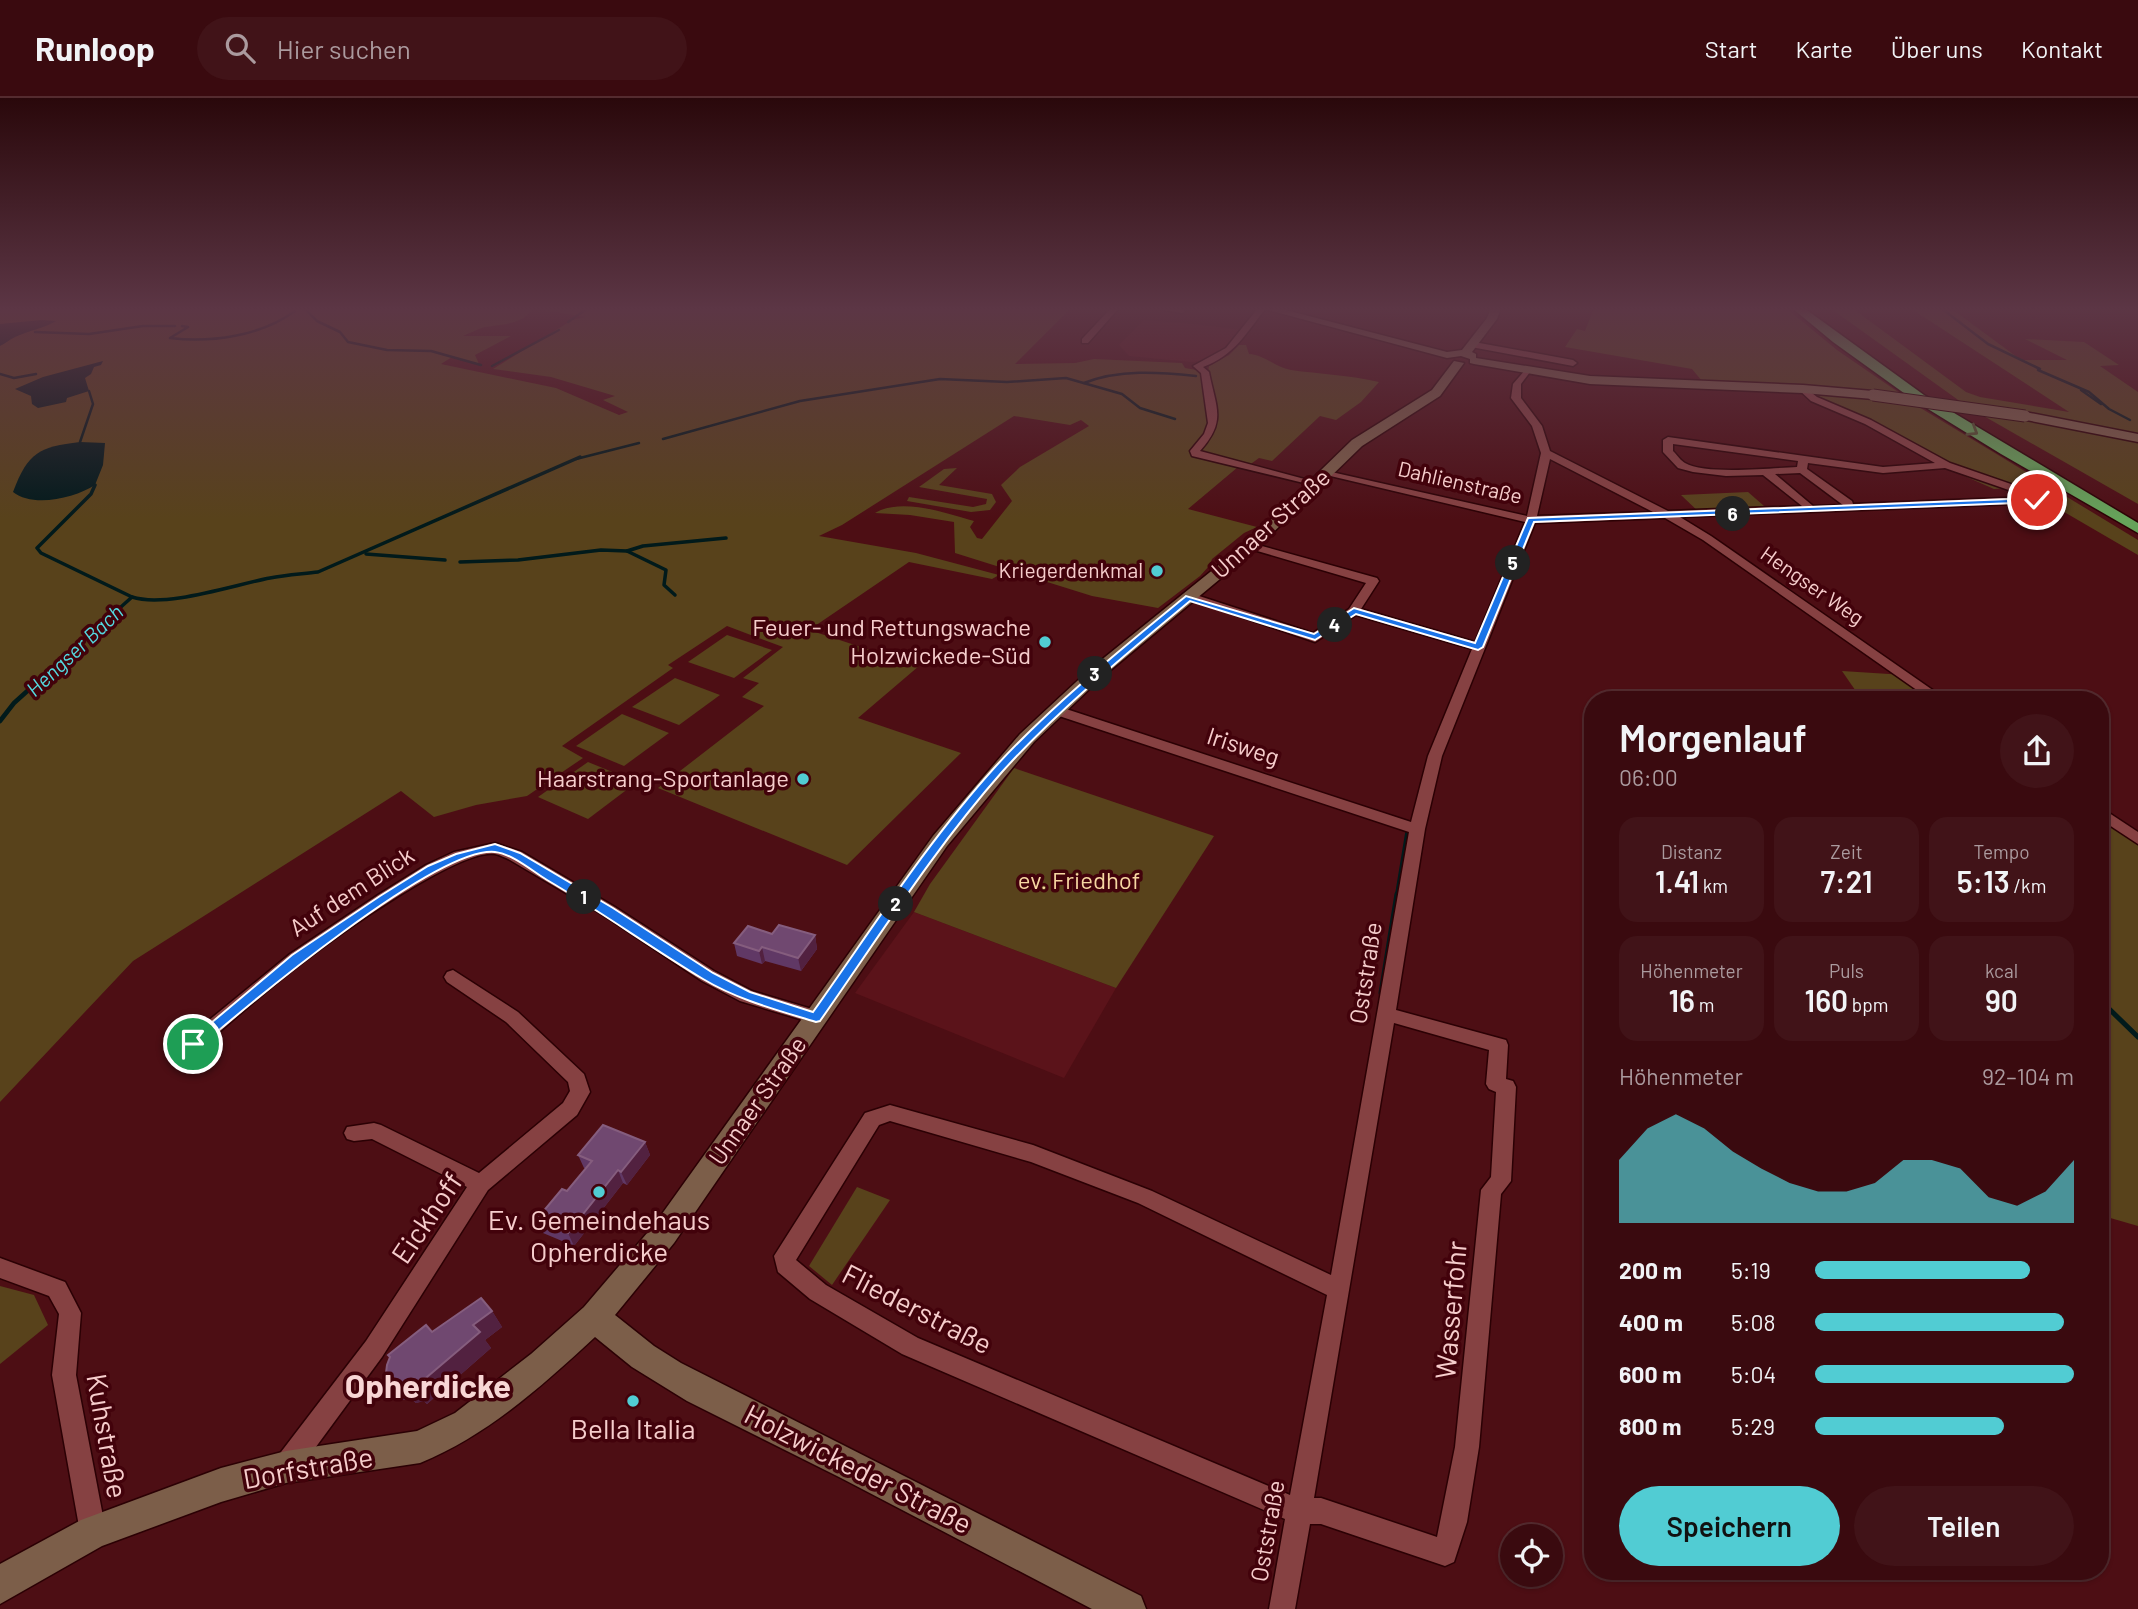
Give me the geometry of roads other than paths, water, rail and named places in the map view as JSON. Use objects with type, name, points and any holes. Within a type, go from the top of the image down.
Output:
[{"type":"highway","points":[[1891,379],[2138,529]]},
{"type":"highway","points":[[1913,379],[2138,513]]},
{"type":"main road","name":"Unnaer Straße","points":[[595,1317],[664,1234],[940,841],[999,770],[1055,710],[1251,546],[1365,437],[1413,410],[1436,393],[1447,379]]},
{"type":"main road","points":[[1585,379],[1626,383],[1803,389],[1874,395],[2025,416],[2138,438]]},
{"type":"main road","name":"Dorfstraße","points":[[0,1586],[47,1555],[93,1532],[221,1485],[286,1467],[420,1447],[442,1437],[495,1402],[542,1365],[595,1317]]},
{"type":"main road","name":"Holzwickeder Straße","points":[[595,1317],[620,1342],[692,1385],[979,1530],[1128,1609]]},
{"type":"street","points":[[1206,379],[1215,420],[1212,430],[1195,451],[1201,457],[1308,483]]},
{"type":"street","points":[[1521,379],[1517,384],[1516,398],[1537,426],[1546,453]]},
{"type":"street","points":[[1803,389],[1814,399],[1868,422],[1946,465]]},
{"type":"street","points":[[1667,426],[1668,452],[1682,466],[1726,473],[1766,472],[1803,465]]},
{"type":"street","points":[[1668,440],[1803,465],[1883,470],[1946,465]]},
{"type":"street","name":"Hengser Weg","points":[[1546,453],[1707,538],[1927,691]]},
{"type":"street","name":"Oststraße","points":[[1282,1609],[1417,829],[1435,756],[1531,520],[1546,453]]},
{"type":"street","points":[[1803,465],[1848,503]]},
{"type":"street","name":"Dahlienstraße","points":[[1327,474],[1531,520],[2042,500],[1946,465]]},
{"type":"street","points":[[1766,472],[1808,506]]},
{"type":"street","points":[[1189,597],[1315,638],[1354,611],[1373,581],[1251,546]]},
{"type":"street","points":[[1354,611],[1478,647]]},
{"type":"street","name":"Irisweg","points":[[1055,710],[1417,829]]},
{"type":"street","points":[[2109,818],[2138,839]]},
{"type":"street","name":"Auf dem Blick","points":[[193,1044],[296,958],[384,899],[432,869],[460,856],[495,848],[516,856],[597,904],[708,976],[746,996],[816,1017]]},
{"type":"street","name":"Eickhoff","points":[[286,1467],[374,1349],[481,1184],[570,1110],[580,1092],[576,1079],[512,1017],[453,977]]},
{"type":"street","name":"Wasserfohr","points":[[1297,1511],[1321,1511],[1445,1553],[1458,1497],[1478,1346],[1492,1190],[1501,1181],[1506,1087],[1496,1084],[1499,1045],[1387,1014]]},
{"type":"street","name":"Fliederstraße","points":[[1297,1511],[911,1346],[818,1292],[786,1265],[785,1256],[872,1119],[890,1113],[1032,1154],[1145,1197],[1321,1283],[1338,1288]]},
{"type":"street","points":[[354,1133],[374,1131],[481,1184]]},
{"type":"street","name":"Kuhstraße","points":[[0,1268],[57,1289],[69,1313],[64,1375],[93,1532]]},
{"type":"water","points":[[39,379],[85,379],[89,391],[67,398],[66,402],[38,408],[32,404],[31,396],[15,389]]},
{"type":"water","points":[[80,442],[105,443],[103,465],[95,485],[77,494],[54,499],[31,499],[13,492],[24,468],[37,454],[54,446]]},
{"type":"waterway","points":[[663,439],[800,401],[940,379],[1007,382],[1058,379]]},
{"type":"waterway","points":[[1068,379],[1122,394],[1140,408],[1175,419]]},
{"type":"waterway","points":[[1084,383],[1099,379]]},
{"type":"waterway","points":[[2058,379],[2089,392],[2109,409],[2130,420]]},
{"type":"waterway","points":[[2081,390],[2101,404]]},
{"type":"waterway","points":[[80,442],[93,404],[89,391]]},
{"type":"waterway","points":[[576,459],[639,443]]},
{"type":"waterway","points":[[132,597],[146,600],[181,598],[270,578],[318,572],[580,457]]},
{"type":"waterway","name":"Hengser Bach","points":[[95,485],[91,494],[37,548],[41,553],[132,597]]},
{"type":"waterway","points":[[627,551],[643,546],[726,538]]},
{"type":"waterway","points":[[460,562],[518,560],[601,550],[627,551]]},
{"type":"waterway","points":[[627,551],[666,570],[664,585],[675,595]]},
{"type":"waterway","points":[[366,554],[445,560]]},
{"type":"waterway","name":"Hengser Bach","points":[[72,651],[132,597]]},
{"type":"waterway","name":"Hengser Bach","points":[[0,721],[14,703],[74,649]]},
{"type":"waterway","points":[[1397,896],[1408,829]]},
{"type":"waterway","points":[[1381,993],[1397,894]]},
{"type":"waterway","points":[[2109,1009],[2138,1037]]},
{"type":"place","name":"Kriegerdenkmal","points":[[1157,571]]},
{"type":"place","name":"Feuer- und Rettungswache Holzwickede-Süd","points":[[1045,642]]},
{"type":"place","name":"Haarstrang-Sportanlage","points":[[803,779]]},
{"type":"place","name":"Ev. Gemeindehaus Opherdicke","points":[[599,1192]]},
{"type":"place","name":"Bella Italia","points":[[633,1401]]},
{"type":"district","name":"Opherdicke","points":[[428,1386]]},
{"type":"park label","name":"ev. Friedhof","points":[[1079,881]]}]
